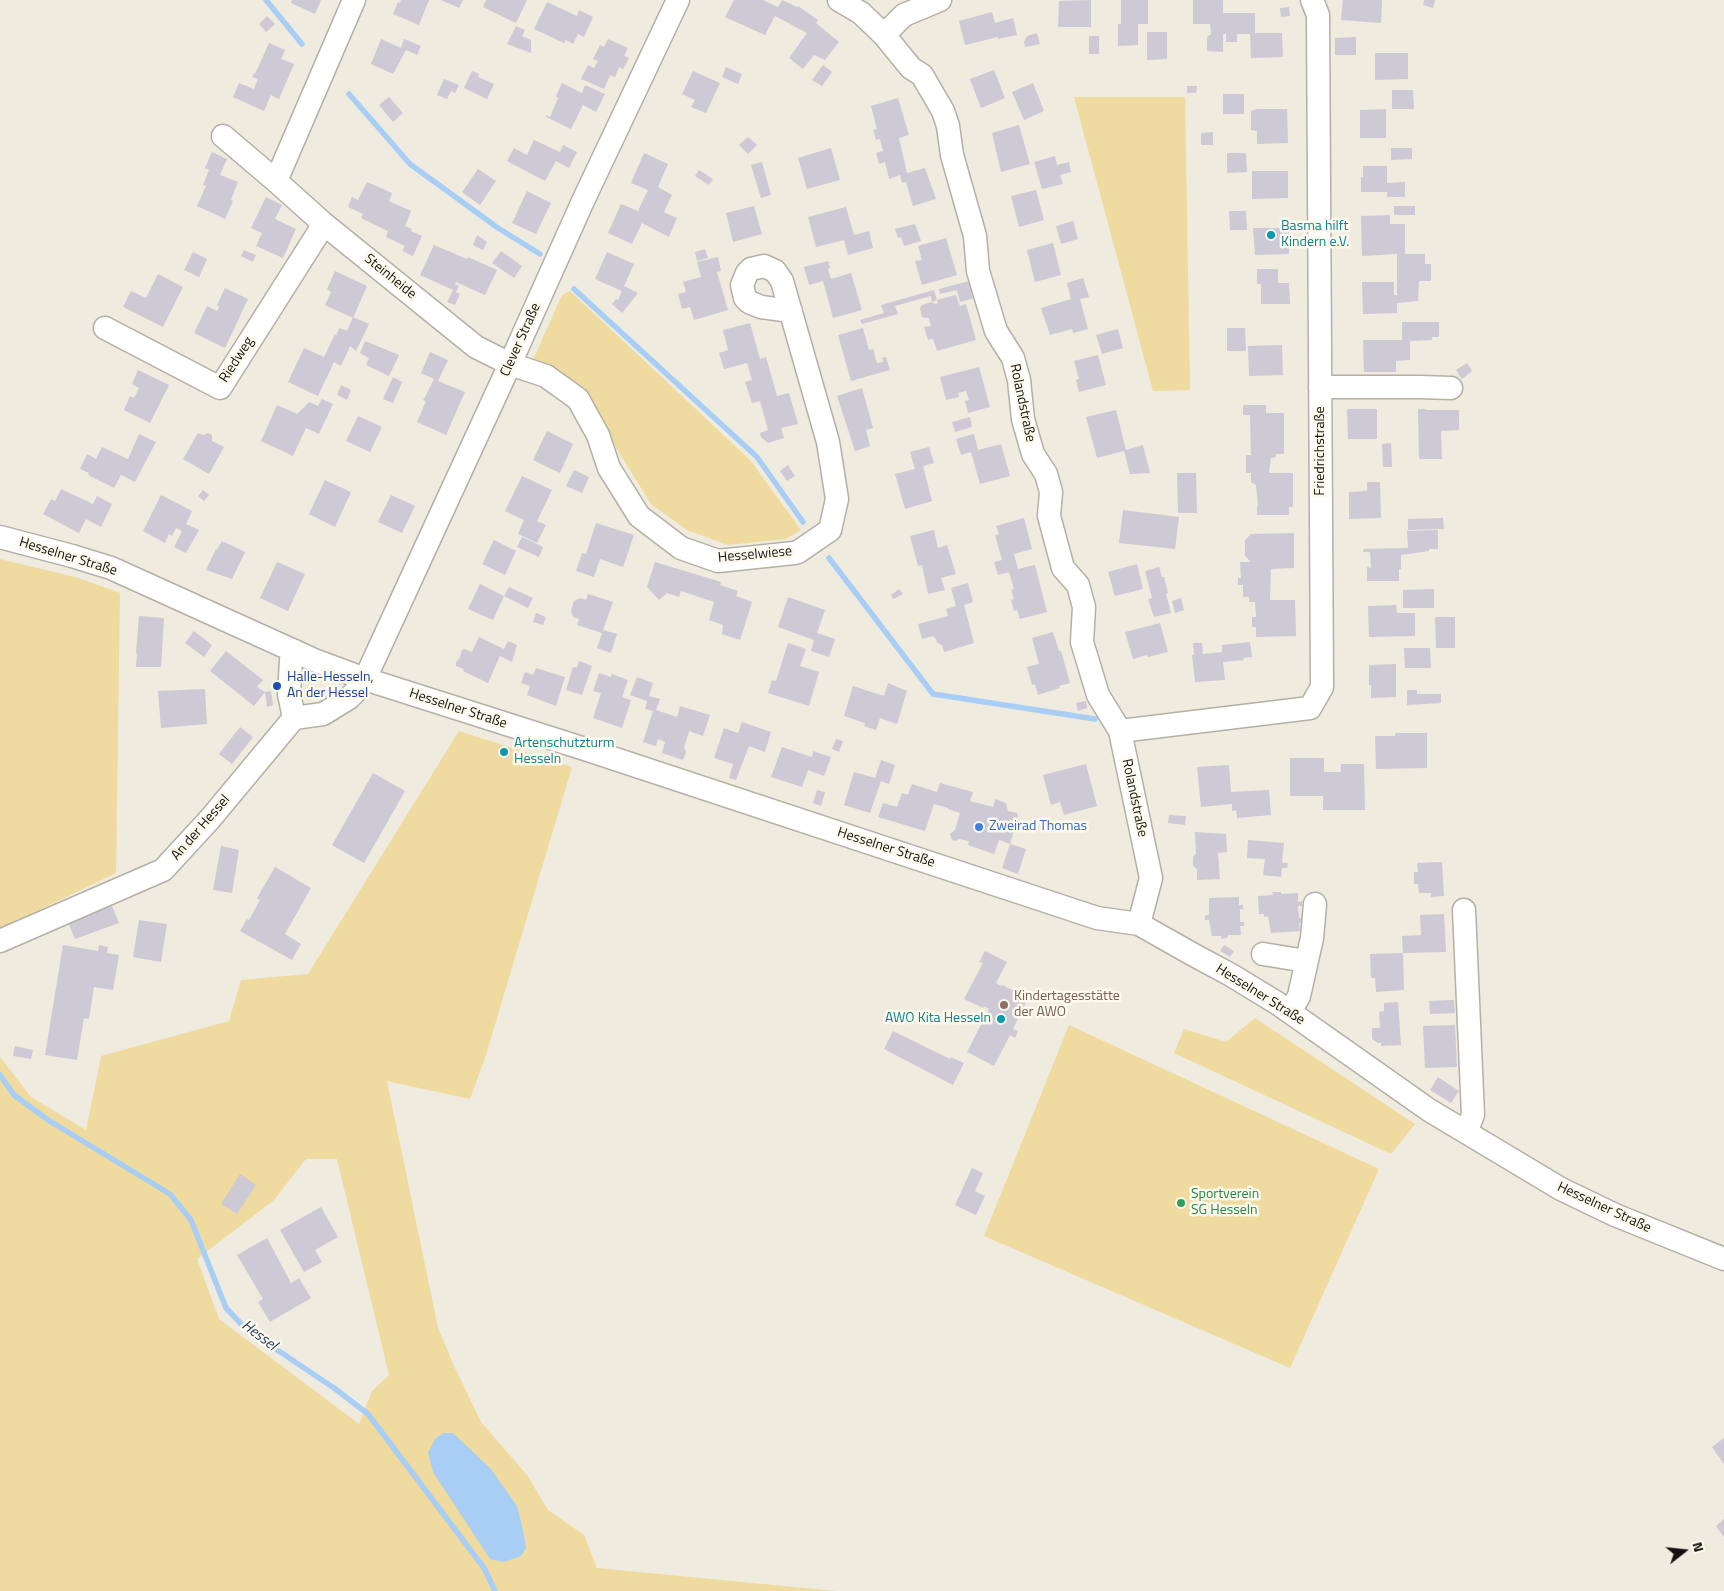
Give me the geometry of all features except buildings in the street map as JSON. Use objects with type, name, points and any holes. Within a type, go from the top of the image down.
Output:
[{"type":"street","points":[[276,181],[354,0]]},
{"type":"street","name":"Clever Straße","points":[[365,679],[583,201],[678,0]]},
{"type":"street","name":"Rolandstraße","points":[[839,0],[861,13],[884,35],[911,68],[922,76],[944,112],[952,155],[975,236],[978,271],[996,331],[1012,358],[1019,380],[1024,419],[1033,454],[1046,474],[1051,492],[1049,516],[1063,568],[1078,585],[1084,607],[1082,642],[1098,695],[1120,731],[1151,878],[1139,924]]},
{"type":"street","points":[[884,35],[904,15],[940,0]]},
{"type":"street","name":"Friedrichstraße","points":[[1120,731],[1310,708],[1322,687],[1318,15],[1312,0]]},
{"type":"street","name":"Steinheide","points":[[223,136],[324,224],[476,347],[510,364]]},
{"type":"street","name":"Riedweg","points":[[105,328],[220,388],[324,224]]},
{"type":"street","name":"Hesselwiese","points":[[510,364],[546,376],[578,399],[598,435],[609,468],[639,516],[680,548],[718,561],[798,552],[830,530],[837,499],[828,442],[791,311]]},
{"type":"street","points":[[1320,387],[1420,386],[1451,388]]},
{"type":"street","name":"Hesselner Straße","points":[[0,537],[112,568],[295,651],[365,679],[588,750],[1097,918],[1139,924],[1232,975],[1290,1012],[1429,1110],[1561,1189],[1615,1215],[1724,1259]]},
{"type":"street","points":[[295,651],[291,660],[289,694],[294,718],[323,714],[349,698],[365,679]]},
{"type":"street","name":"An der Hessel","points":[[0,941],[163,870],[210,819],[294,718]]},
{"type":"street","points":[[1290,1012],[1299,996],[1312,938],[1315,904]]},
{"type":"street","points":[[1464,910],[1473,1115],[1466,1132]]},
{"type":"street","points":[[1264,954],[1306,961]]},
{"type":"shaded area","points":[[1074,97],[1185,97],[1190,390],[1153,391]]},
{"type":"shaded area","points":[[570,291],[750,460],[801,530],[786,539],[728,545],[687,530],[651,504],[607,433],[533,360],[562,295]]},
{"type":"shaded area","points":[[0,559],[79,578],[120,593],[116,873],[0,929]]},
{"type":"shaded area","points":[[459,731],[572,767],[485,1058],[470,1099],[387,1081],[438,1328],[481,1422],[527,1475],[548,1510],[584,1535],[597,1568],[836,1591],[0,1591],[0,1057],[31,1097],[86,1130],[101,1056],[229,1021],[241,980],[308,974]],"holes":[[[306,1159],[337,1159],[389,1375],[372,1391],[359,1424],[219,1319],[197,1259],[274,1200]]]},
{"type":"shaded area","points":[[1255,1018],[1415,1124],[1391,1154],[1174,1053],[1184,1029],[1226,1042]]},
{"type":"shaded area","name":"Sportverein SG Hesseln","points":[[1069,1025],[1379,1169],[1290,1368],[984,1236]]},
{"type":"water","points":[[443,1433],[453,1433],[491,1469],[517,1506],[526,1548],[521,1556],[504,1562],[490,1559],[433,1472],[428,1453],[435,1439]]},
{"type":"waterway","points":[[266,0],[302,44]]},
{"type":"waterway","points":[[349,94],[410,164],[498,228],[540,254]]},
{"type":"waterway","points":[[574,289],[757,457],[803,522]]},
{"type":"waterway","points":[[829,558],[933,694],[1095,719]]},
{"type":"waterway","name":"Hessel","points":[[0,1075],[14,1095],[48,1120],[170,1194],[191,1220],[226,1308],[246,1329],[334,1388],[368,1414],[484,1568],[495,1591]]},
{"type":"place","name":"Basma hilft Kindern e.V.","points":[[1271,235]]},
{"type":"place","name":"Halle-Hesseln, An der Hessel","points":[[277,686]]},
{"type":"place","name":"Artenschutzturm Hesseln","points":[[504,752]]},
{"type":"place","name":"Zweirad Thomas","points":[[979,827]]},
{"type":"place","name":"Kindertagesstätte der AWO","points":[[1004,1005]]},
{"type":"place","name":"AWO Kita Hesseln","points":[[1001,1019]]},
{"type":"place","name":"Sportverein SG Hesseln","points":[[1181,1203]]}]
